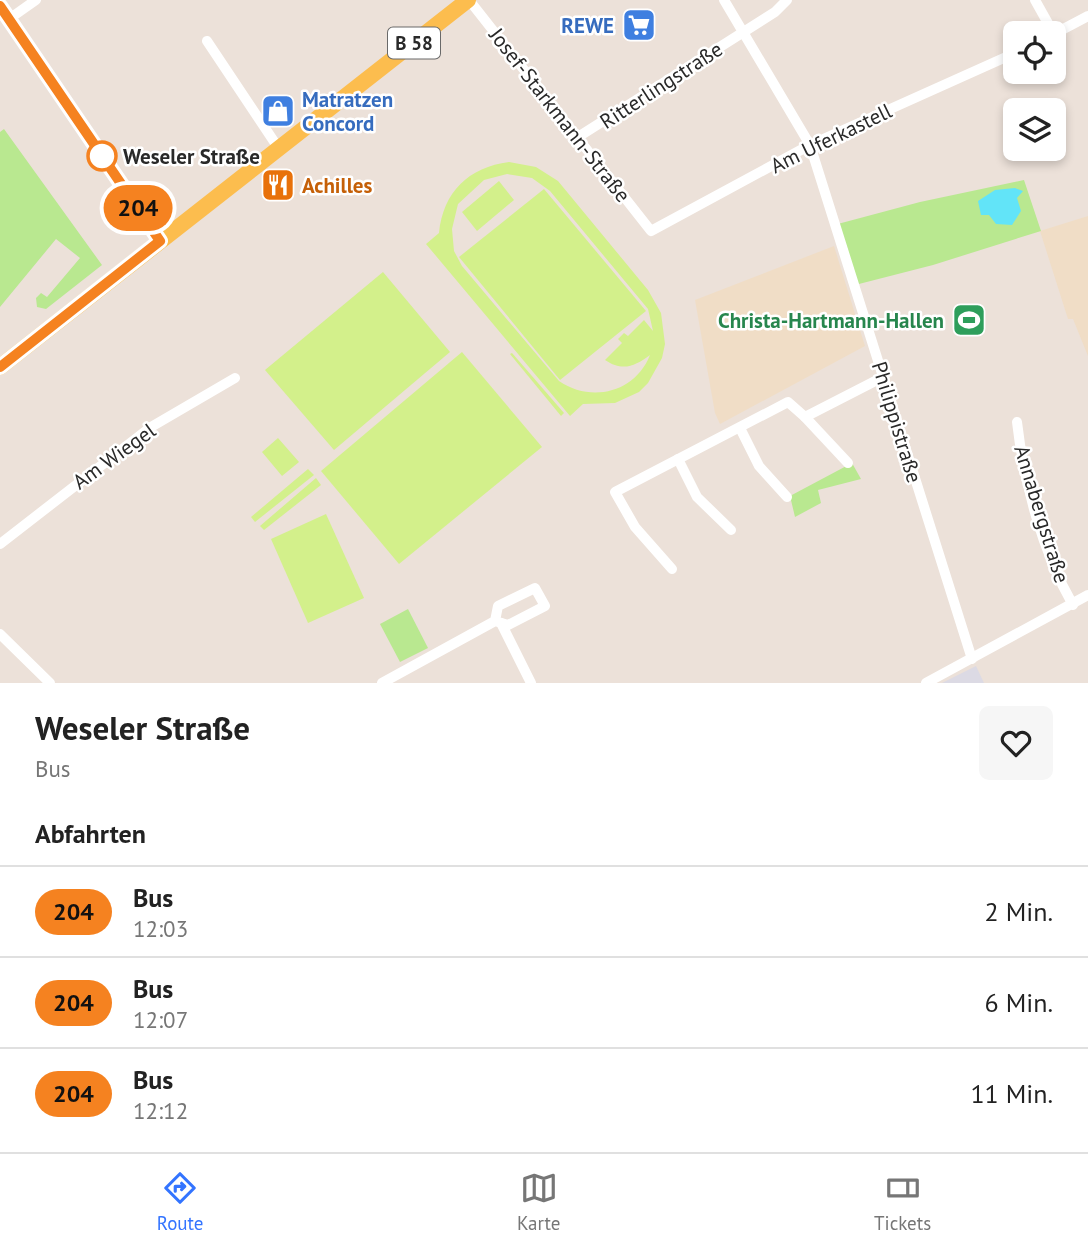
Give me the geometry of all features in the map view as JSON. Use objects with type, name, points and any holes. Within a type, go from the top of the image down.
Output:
[{"type":"main road","name":"B 58","points":[[0,367],[469,0]]},
{"type":"street","points":[[9,19],[36,0]]},
{"type":"street","name":"Josef-Starkmann-Straße","points":[[469,0],[651,230]]},
{"type":"street","name":"Philippistraße","points":[[724,0],[810,145],[972,659]]},
{"type":"street","name":"Ritterlingstraße","points":[[578,137],[743,32],[787,0]]},
{"type":"street","points":[[1035,0],[1047,21]]},
{"type":"street","points":[[0,6],[160,241]]},
{"type":"street","points":[[1066,28],[1088,16]]},
{"type":"street","points":[[207,41],[279,149]]},
{"type":"street","name":"Am Uferkastell","points":[[651,230],[810,145],[1003,57]]},
{"type":"street","points":[[805,416],[883,377]]},
{"type":"street","name":"Am Wiegel","points":[[0,544],[151,427],[235,378]]},
{"type":"street","points":[[672,569],[635,527],[615,492],[788,402],[805,416],[848,463]]},
{"type":"street","name":"Annabergstraße","points":[[1017,422],[1021,459],[1057,576],[1073,604]]},
{"type":"street","points":[[740,428],[759,466],[787,498]]},
{"type":"street","points":[[678,459],[697,497],[731,530]]},
{"type":"street","name":"Annabergstraße","points":[[926,683],[1088,595]]},
{"type":"street","points":[[381,683],[498,622],[531,683]]},
{"type":"street","points":[[0,634],[50,683]]},
{"type":"shaded area","points":[[1088,216],[1088,356],[1073,319],[1068,319],[1040,231]]},
{"type":"shaded area","points":[[834,246],[865,346],[720,424],[715,413],[695,300]]},
{"type":"shaded area","points":[[976,666],[984,683],[942,683]]},
{"type":"green space","points":[[4,129],[102,265],[46,309],[37,307],[36,298],[41,293],[47,297],[80,258],[56,239],[0,307],[0,132]]},
{"type":"green space","points":[[509,162],[536,167],[558,181],[648,290],[661,313],[665,344],[662,358],[648,383],[639,392],[615,403],[583,404],[570,416],[426,244],[439,233],[446,205],[460,184],[482,169]],"holes":[[[507,174],[532,178],[550,191],[648,309],[653,331],[644,320],[628,336],[624,333],[618,339],[622,343],[605,360],[623,367],[650,355],[634,378],[611,391],[585,392],[559,381],[462,266],[454,251],[452,229],[458,204],[484,180]]]},
{"type":"green space","points":[[1024,180],[1041,231],[933,265],[855,285],[834,225],[920,202]]},
{"type":"green space","points":[[499,181],[514,200],[477,231],[462,212]]},
{"type":"green space","points":[[544,189],[646,311],[560,380],[459,257]]},
{"type":"green space","points":[[383,272],[450,352],[334,450],[265,370]]},
{"type":"green space","points":[[462,352],[542,447],[399,564],[321,471]]},
{"type":"green space","points":[[512,353],[564,413],[561,416],[510,354]]},
{"type":"green space","points":[[278,438],[299,462],[282,476],[262,452]]},
{"type":"green space","points":[[852,463],[861,479],[818,490],[821,503],[795,517],[790,496]]},
{"type":"green space","points":[[308,469],[314,475],[255,522],[251,517]]},
{"type":"green space","points":[[316,478],[321,485],[264,530],[260,526]]},
{"type":"green space","points":[[326,514],[364,598],[308,623],[271,539]]},
{"type":"green space","points":[[408,609],[428,648],[400,662],[380,624]]},
{"type":"water","points":[[1015,188],[1023,191],[1017,198],[1021,211],[1012,225],[996,224],[989,215],[981,215],[978,201],[995,190]]},
{"type":"bus line","name":"204","points":[[0,6],[160,241],[0,367]]},
{"type":"place","name":"REWE","points":[[639,25]]},
{"type":"place","name":"Matratzen Concord","points":[[278,111]]},
{"type":"place","name":"Weseler Straße","points":[[102,156]]},
{"type":"place","name":"Achilles","points":[[278,185]]},
{"type":"place","name":"Christa-Hartmann-Hallen","points":[[969,320]]}]
